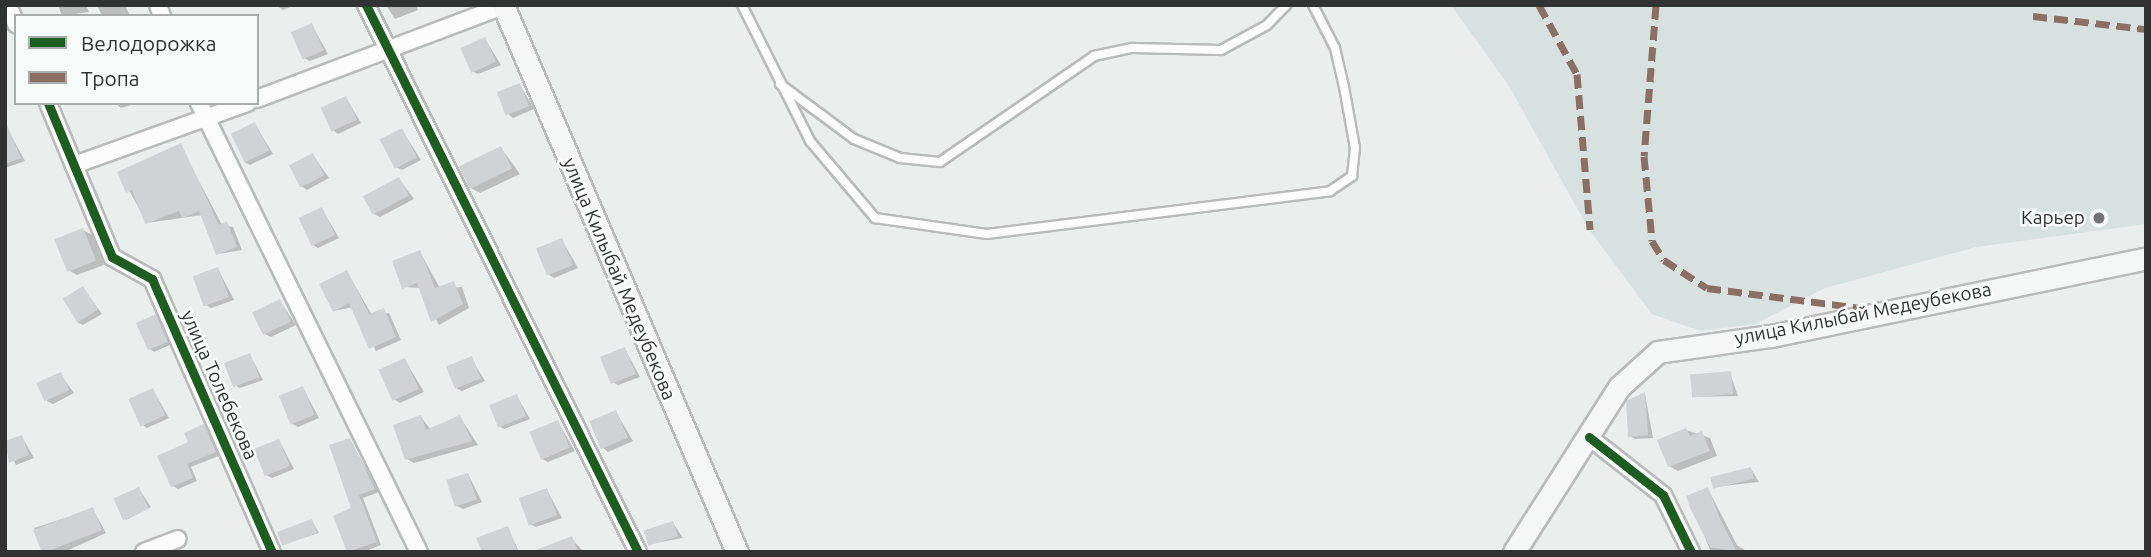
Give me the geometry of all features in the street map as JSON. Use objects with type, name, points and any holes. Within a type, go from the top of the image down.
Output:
[{"type":"main road","name":"улица Килыбай Медеубекова","points":[[503,6],[737,552]]},
{"type":"main road","name":"улица Килыбай Медеубекова","points":[[1514,552],[1619,387],[1658,352],[1771,336],[2146,258]]},
{"type":"street","points":[[366,5],[638,552]]},
{"type":"street","points":[[259,98],[503,6]]},
{"type":"street","points":[[49,105],[74,165],[242,105]]},
{"type":"street","points":[[200,105],[419,552]]},
{"type":"street","name":"улица Толебекова","points":[[74,165],[111,257],[152,279],[272,552]]},
{"type":"street","points":[[1589,437],[1663,495],[1691,552]]},
{"type":"street","points":[[144,552],[178,539]]},
{"type":"lane","points":[[742,5],[776,80],[810,141],[875,218],[987,234],[1330,191],[1352,176],[1355,148],[1345,87],[1335,48],[1313,5]]},
{"type":"lane","points":[[776,80],[854,139],[900,158],[940,162],[1094,56],[1132,48],[1221,50],[1267,25],[1286,5]]},
{"type":"shaded area","points":[[1451,5],[2146,5],[2146,224],[1976,247],[1825,288],[1755,324],[1700,331],[1652,314],[1588,228],[1509,86]]},
{"type":"building","points":[[312,23],[324,51],[303,60],[291,32]]},
{"type":"building","points":[[485,37],[496,62],[471,73],[460,48]]},
{"type":"building","points":[[520,83],[529,106],[506,115],[497,92]]},
{"type":"building","points":[[346,96],[357,120],[332,131],[321,108]]},
{"type":"building","points":[[5,120],[21,158],[5,164]]},
{"type":"building","points":[[255,122],[269,151],[245,163],[231,134]]},
{"type":"building","points":[[402,128],[417,157],[395,169],[380,139]]},
{"type":"building","points":[[181,143],[219,225],[227,221],[237,247],[216,255],[199,211],[182,218],[179,211],[145,224],[132,190],[126,193],[117,172]]},
{"type":"building","points":[[501,146],[512,168],[470,189],[459,167]]},
{"type":"building","points":[[313,153],[324,175],[300,188],[289,165]]},
{"type":"building","points":[[399,177],[409,196],[373,215],[363,196]]},
{"type":"building","points":[[322,207],[335,235],[312,246],[298,218]]},
{"type":"building","points":[[83,228],[96,260],[67,272],[54,240]]},
{"type":"building","points":[[562,238],[573,265],[547,275],[536,248]]},
{"type":"building","points":[[420,250],[435,288],[454,281],[463,304],[431,322],[417,283],[402,289],[392,261]]},
{"type":"building","points":[[218,267],[229,297],[204,306],[193,276]]},
{"type":"building","points":[[347,270],[369,314],[384,308],[396,337],[369,349],[349,303],[333,312],[319,284]]},
{"type":"building","points":[[83,286],[98,310],[77,322],[63,299]]},
{"type":"building","points":[[280,299],[291,321],[263,335],[252,313]]},
{"type":"building","points":[[156,314],[168,341],[148,350],[136,323]]},
{"type":"building","points":[[625,347],[636,374],[611,384],[600,357]]},
{"type":"building","points":[[250,353],[259,377],[233,387],[224,363]]},
{"type":"building","points":[[472,356],[481,378],[455,389],[446,366]]},
{"type":"building","points":[[405,358],[419,389],[392,401],[379,370]]},
{"type":"building","points":[[1731,371],[1733,394],[1692,397],[1690,375]]},
{"type":"building","points":[[61,372],[69,390],[44,401],[36,383]]},
{"type":"building","points":[[303,386],[315,415],[291,424],[279,396]]},
{"type":"building","points":[[153,388],[165,415],[141,426],[128,399]]},
{"type":"building","points":[[1645,392],[1648,435],[1628,437],[1626,401]]},
{"type":"building","points":[[517,394],[526,416],[498,427],[489,405]]},
{"type":"building","points":[[616,410],[628,438],[601,449],[589,421]]},
{"type":"building","points":[[421,415],[426,430],[460,415],[472,441],[405,460],[393,425]]},
{"type":"building","points":[[558,420],[570,448],[541,460],[529,432]]},
{"type":"building","points":[[204,424],[216,452],[187,464],[193,478],[171,487],[157,456],[188,442],[184,433]]},
{"type":"building","points":[[1686,428],[1690,436],[1702,431],[1710,451],[1668,467],[1657,440]]},
{"type":"building","points":[[22,435],[29,455],[9,463],[5,441]]},
{"type":"building","points":[[350,438],[375,489],[359,495],[377,542],[347,552],[333,516],[351,508],[329,445]]},
{"type":"building","points":[[279,439],[290,466],[265,476],[254,449]]},
{"type":"building","points":[[1751,467],[1754,479],[1713,489],[1710,477]]},
{"type":"building","points":[[468,473],[477,500],[455,507],[446,480]]},
{"type":"building","points":[[139,487],[149,509],[123,520],[113,498]]},
{"type":"building","points":[[1708,487],[1737,552],[1710,547],[1690,508],[1686,496]]},
{"type":"building","points":[[547,488],[557,515],[529,526],[519,498]]},
{"type":"building","points":[[93,507],[102,530],[42,552],[33,530]]},
{"type":"building","points":[[312,519],[317,533],[282,546],[277,532]]},
{"type":"building","points":[[673,521],[678,536],[648,546],[644,531]]},
{"type":"building","points":[[508,526],[518,552],[482,552],[476,538]]},
{"type":"building","points":[[572,536],[578,552],[533,552],[533,551]]},
{"type":"marked path","points":[[1539,5],[1577,74],[1590,229]]},
{"type":"marked path","points":[[1656,5],[1644,156],[1652,241],[1664,260],[1707,288],[1876,310]]},
{"type":"marked path","points":[[2033,16],[2146,29]]},
{"type":"cycle path","points":[[366,5],[638,552]]},
{"type":"cycle path","points":[[49,105],[112,257],[152,279],[272,552]]},
{"type":"cycle path","points":[[1589,437],[1663,495],[1691,552]]},
{"type":"place","name":"Карьер","points":[[2099,218]]}]
